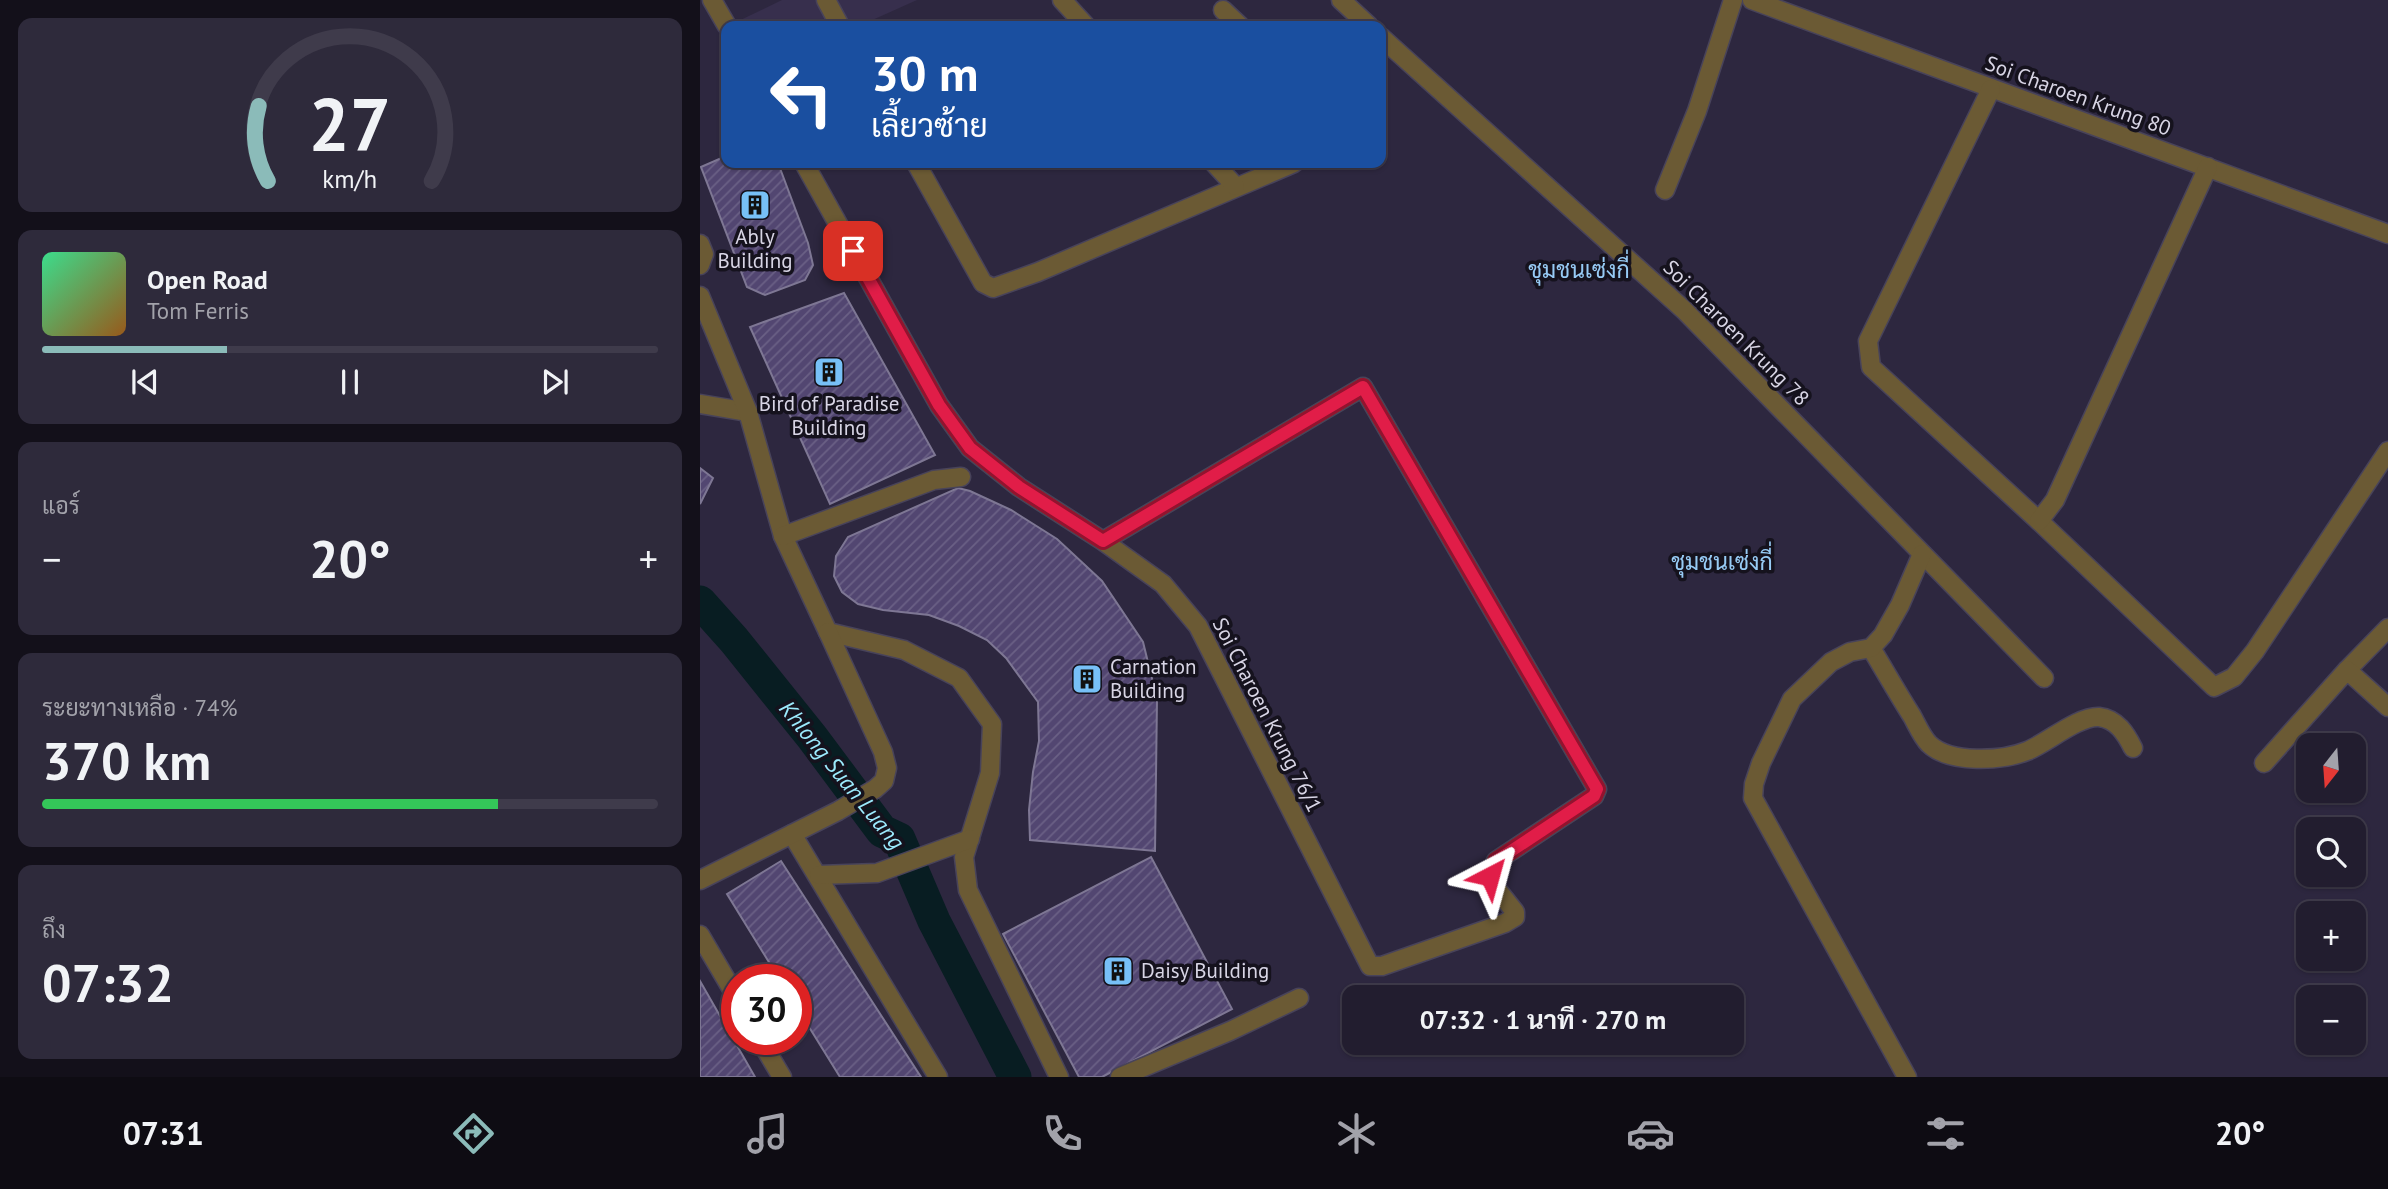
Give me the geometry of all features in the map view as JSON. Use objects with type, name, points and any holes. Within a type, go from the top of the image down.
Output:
[{"type":"street","points":[[712,0],[724,21]]},
{"type":"street","points":[[826,0],[837,21]]},
{"type":"street","points":[[1062,0],[1082,21]]},
{"type":"street","points":[[1341,0],[1364,21]]},
{"type":"street","points":[[1665,190],[1697,111],[1733,0]]},
{"type":"street","name":"Soi Charoen Krung 80","points":[[1752,0],[2388,234]]},
{"type":"street","points":[[1223,10],[1235,21]]},
{"type":"street","name":"Soi Charoen Krung 78","points":[[1386,42],[1684,310],[2044,678]]},
{"type":"street","points":[[1991,89],[1868,341],[1871,367],[2214,687],[2234,677],[2255,652],[2388,451]]},
{"type":"street","points":[[2039,521],[2055,500],[2208,167]]},
{"type":"street","name":"Soi Charoen Krung 76/1","points":[[807,168],[939,405],[970,448],[1019,487],[1103,541],[1163,584],[1198,626],[1370,966],[1382,965],[1505,923],[1515,917],[1515,912],[1492,883],[1490,876],[1496,861],[1594,796],[1597,789],[1363,387],[1103,541]]},
{"type":"street","points":[[919,168],[983,283],[993,288],[1038,272],[1281,168]]},
{"type":"street","points":[[1219,168],[1236,186]]},
{"type":"street","points":[[700,244],[704,254],[700,265]]},
{"type":"street","points":[[700,296],[748,412],[783,536],[883,752],[887,768],[884,781],[875,789],[838,811],[700,880]]},
{"type":"street","points":[[700,404],[748,412]]},
{"type":"street","points":[[783,536],[934,480],[961,477]]},
{"type":"street","points":[[1906,1077],[1753,798],[1754,784],[1761,763],[1792,699],[1832,663],[1850,652],[1871,648],[1883,635],[1922,554]]},
{"type":"street","points":[[2264,763],[2388,628]]},
{"type":"street","points":[[828,632],[904,650],[959,678],[992,724],[990,773],[964,857],[968,890],[1059,1077]]},
{"type":"street","points":[[1871,648],[1929,744],[1949,755],[1965,758],[2004,757],[2027,751],[2078,724],[2099,717],[2117,724],[2133,748]]},
{"type":"street","points":[[2347,670],[2388,707]]},
{"type":"street","points":[[792,834],[938,1077]]},
{"type":"street","points":[[819,875],[877,873],[970,839]]},
{"type":"street","points":[[700,935],[721,971]]},
{"type":"street","points":[[1120,1077],[1300,998]]},
{"type":"street","points":[[770,1055],[782,1077]]},
{"type":"shaded area","points":[[782,0],[917,0],[870,21],[738,21]]},
{"type":"building","name":"Ably Building","points":[[721,158],[721,168],[780,168],[808,243],[813,265],[805,280],[765,295],[747,287],[701,167]]},
{"type":"building","name":"Bird of Paradise Building","points":[[844,293],[935,455],[830,504],[750,327]]},
{"type":"building","points":[[700,468],[713,478],[700,504]]},
{"type":"building","name":"Carnation Building","points":[[958,488],[1011,510],[1057,539],[1102,581],[1143,642],[1157,699],[1155,851],[1030,840],[1029,810],[1039,741],[1038,702],[1006,658],[987,640],[959,626],[929,615],[883,610],[858,604],[842,592],[834,576],[836,556],[848,537]]},
{"type":"building","name":"Daisy Building","points":[[1151,857],[1232,1009],[1102,1077],[1079,1077],[1003,934]]},
{"type":"building","points":[[781,861],[921,1077],[840,1077],[812,1032],[812,964],[770,964],[727,894]]},
{"type":"building","points":[[700,981],[721,1018],[721,1055],[742,1055],[755,1077],[700,1077]]},
{"type":"waterway","name":"Khlong Suan Luang","points":[[700,602],[812,737],[882,831],[899,839],[934,921],[1015,1077]]},
{"type":"place","name":"Ably Building","points":[[755,205]]},
{"type":"place","name":"Bird of Paradise Building","points":[[829,372]]},
{"type":"place","name":"Carnation Building","points":[[1087,679]]},
{"type":"place","name":"Daisy Building","points":[[1118,971]]},
{"type":"district","name":"ชุมชนเซ่งกี่","points":[[1579,270]]},
{"type":"district","name":"ชุมชนเซ่งกี่","points":[[1722,562]]},
{"type":"route","points":[[853,251],[939,405],[970,448],[1019,487],[1103,541],[1363,387],[1597,789],[1594,796],[1496,861],[1490,876]]}]
